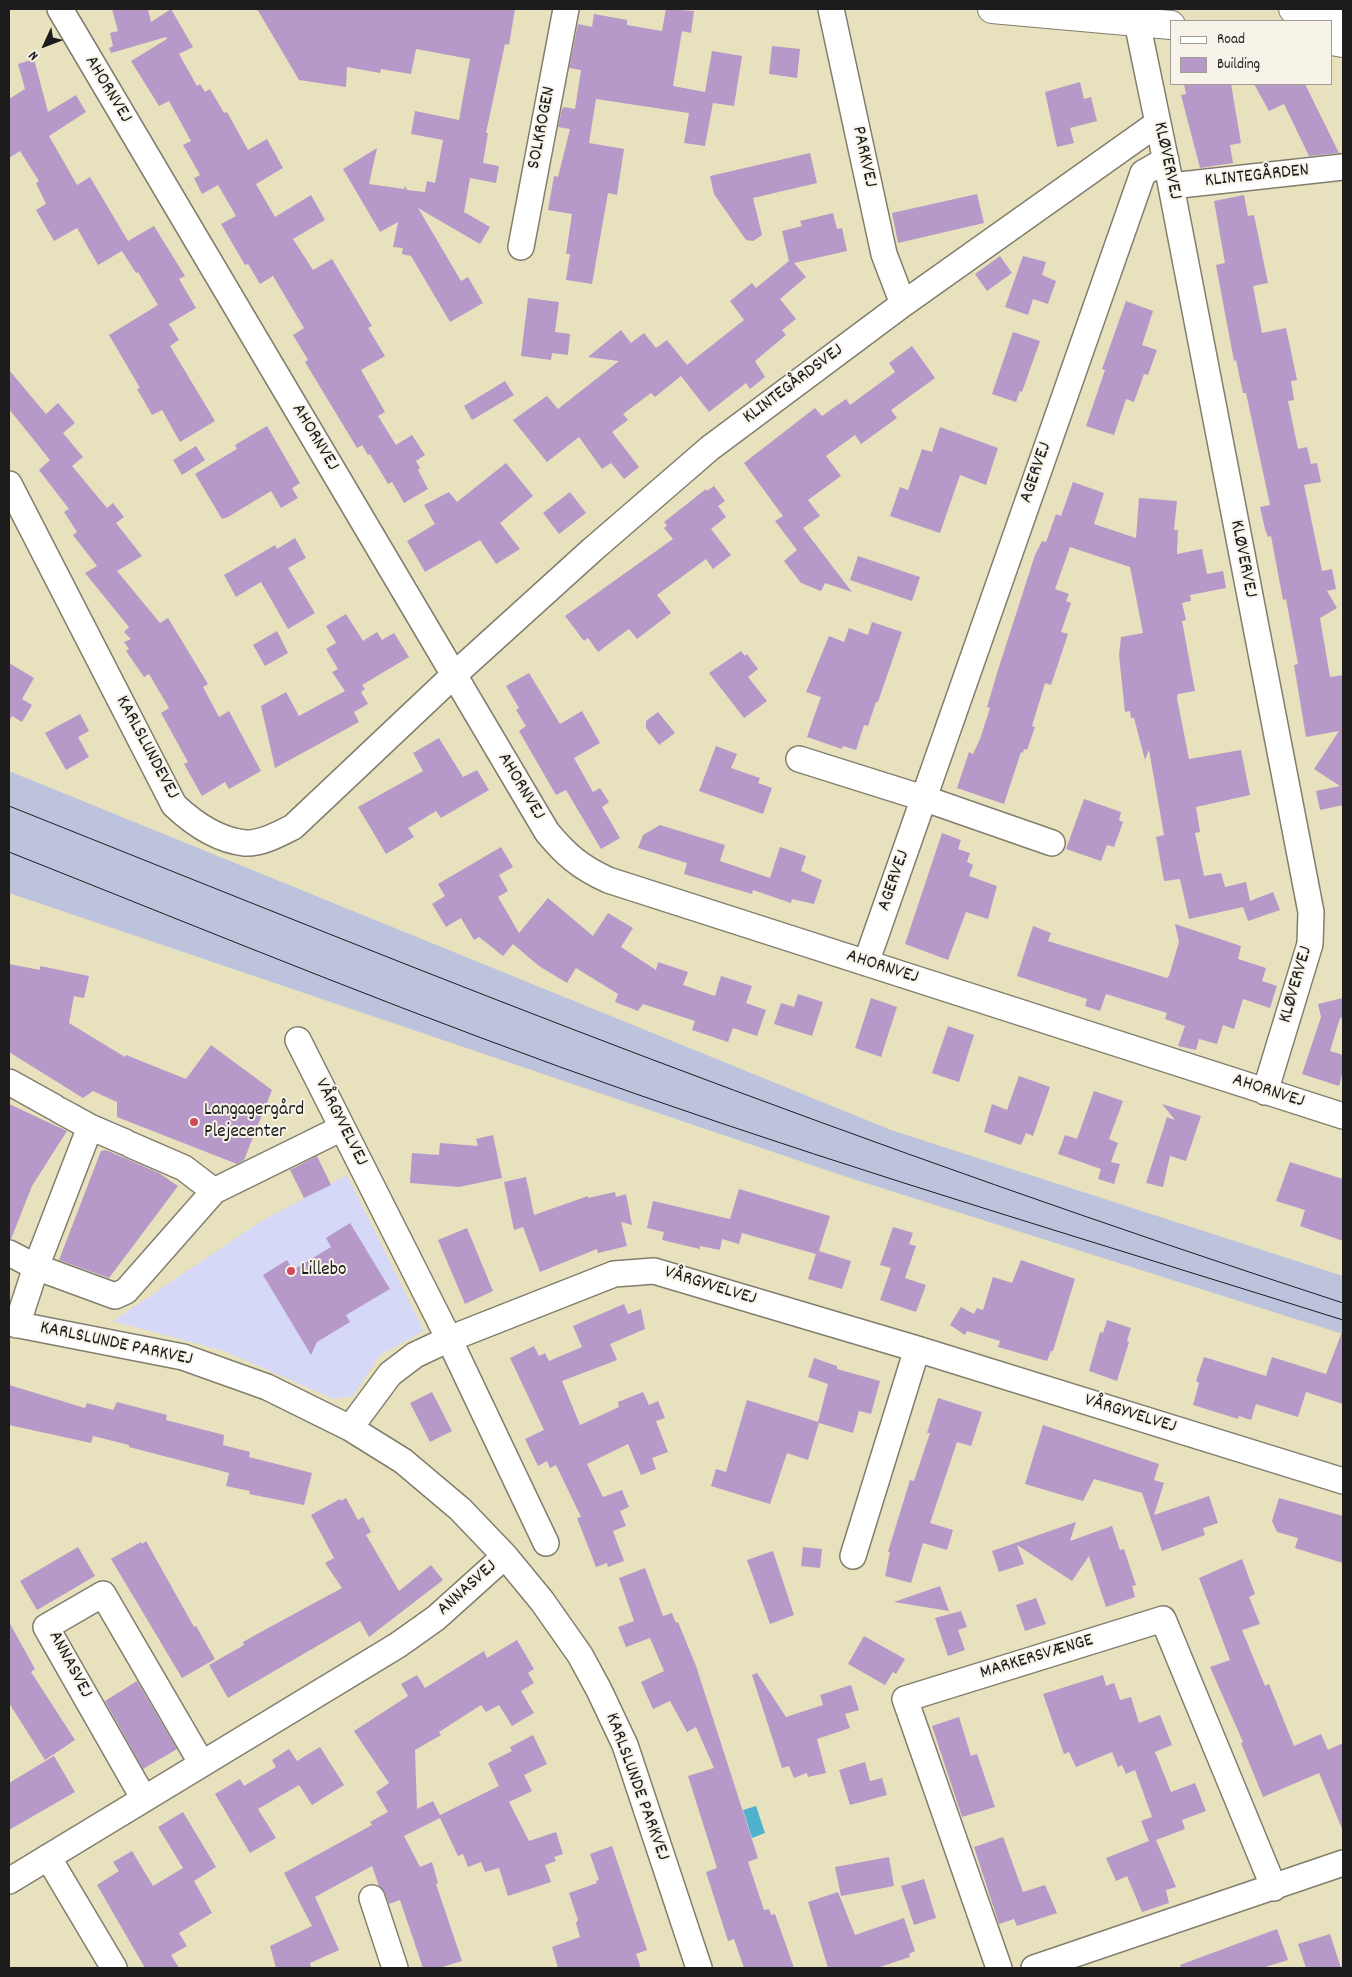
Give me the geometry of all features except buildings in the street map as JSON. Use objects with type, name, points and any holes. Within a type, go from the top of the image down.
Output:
[{"type":"main road","points":[[992,9],[1170,25]]},
{"type":"main road","points":[[1293,9],[1343,15]]},
{"type":"street","name":"AHORNVEJ","points":[[60,9],[547,832],[565,853],[584,869],[608,880],[1343,1116]]},
{"type":"street","name":"SOLKROGEN","points":[[521,247],[566,9]]},
{"type":"street","name":"PARKVEJ","points":[[831,9],[884,254],[903,304]]},
{"type":"street","name":"KLØVERVEJ","points":[[1137,22],[1166,160],[1310,912],[1310,944],[1265,1092]]},
{"type":"street","name":"KLINTEGÅRDSVEJ","points":[[454,675],[592,550],[710,448],[903,304],[1158,123]]},
{"type":"street","name":"AGERVEJ","points":[[866,963],[1143,173],[1166,160]]},
{"type":"street","name":"KLINTEGÅRDEN","points":[[1171,186],[1342,167]]},
{"type":"street","name":"KARLSLUNDEVEJ","points":[[9,484],[174,804],[193,823],[222,837],[246,843],[272,838],[293,827],[454,675]]},
{"type":"street","points":[[799,758],[923,798],[1052,844]]},
{"type":"street","name":"VÅRGYVELVEJ","points":[[298,1040],[448,1339],[546,1543]]},
{"type":"street","points":[[9,1082],[90,1127],[184,1168],[214,1192]]},
{"type":"street","name":"KARLSLUNDE PARKVEJ","points":[[90,1127],[13,1324],[183,1356],[267,1387],[350,1428],[411,1467],[460,1508],[505,1556],[542,1601],[580,1655],[625,1745],[699,1968]]},
{"type":"street","points":[[9,1253],[36,1267],[115,1296],[126,1291],[214,1192],[342,1128]]},
{"type":"street","name":"VÅRGYVELVEJ","points":[[350,1428],[390,1374],[415,1355],[448,1339],[614,1274],[654,1271],[917,1349],[1343,1481]]},
{"type":"street","points":[[853,1556],[917,1349]]},
{"type":"street","name":"ANNASVEJ","points":[[9,1881],[398,1645],[436,1618],[505,1556]]},
{"type":"street","name":"ANNASVEJ","points":[[144,1799],[46,1627],[103,1594],[202,1764]]},
{"type":"street","name":"MARKERSVÆNGE","points":[[999,1968],[905,1699],[1163,1619],[1274,1888]]},
{"type":"street","points":[[48,1857],[114,1968]]},
{"type":"street","points":[[1034,1968],[1343,1863]]},
{"type":"street","points":[[372,1898],[395,1968]]},
{"type":"shaded area","points":[[9,771],[891,1130],[1343,1276],[1343,1334],[850,1178],[9,893]]},
{"type":"shaded area","name":"Lillebo","points":[[347,1175],[424,1331],[380,1355],[353,1396],[334,1399],[224,1351],[113,1321],[260,1222]]},
{"type":"water","points":[[756,1806],[765,1833],[752,1838],[743,1810]]},
{"type":"tram line","points":[[9,806],[328,934],[648,1058],[908,1154],[1081,1215],[1343,1303]]},
{"type":"tram line","points":[[9,852],[244,946],[559,1067],[726,1125],[902,1182],[1343,1320]]},
{"type":"place","name":"Langagergård Plejecenter","points":[[194,1122]]},
{"type":"place","name":"Lillebo","points":[[291,1271]]}]
